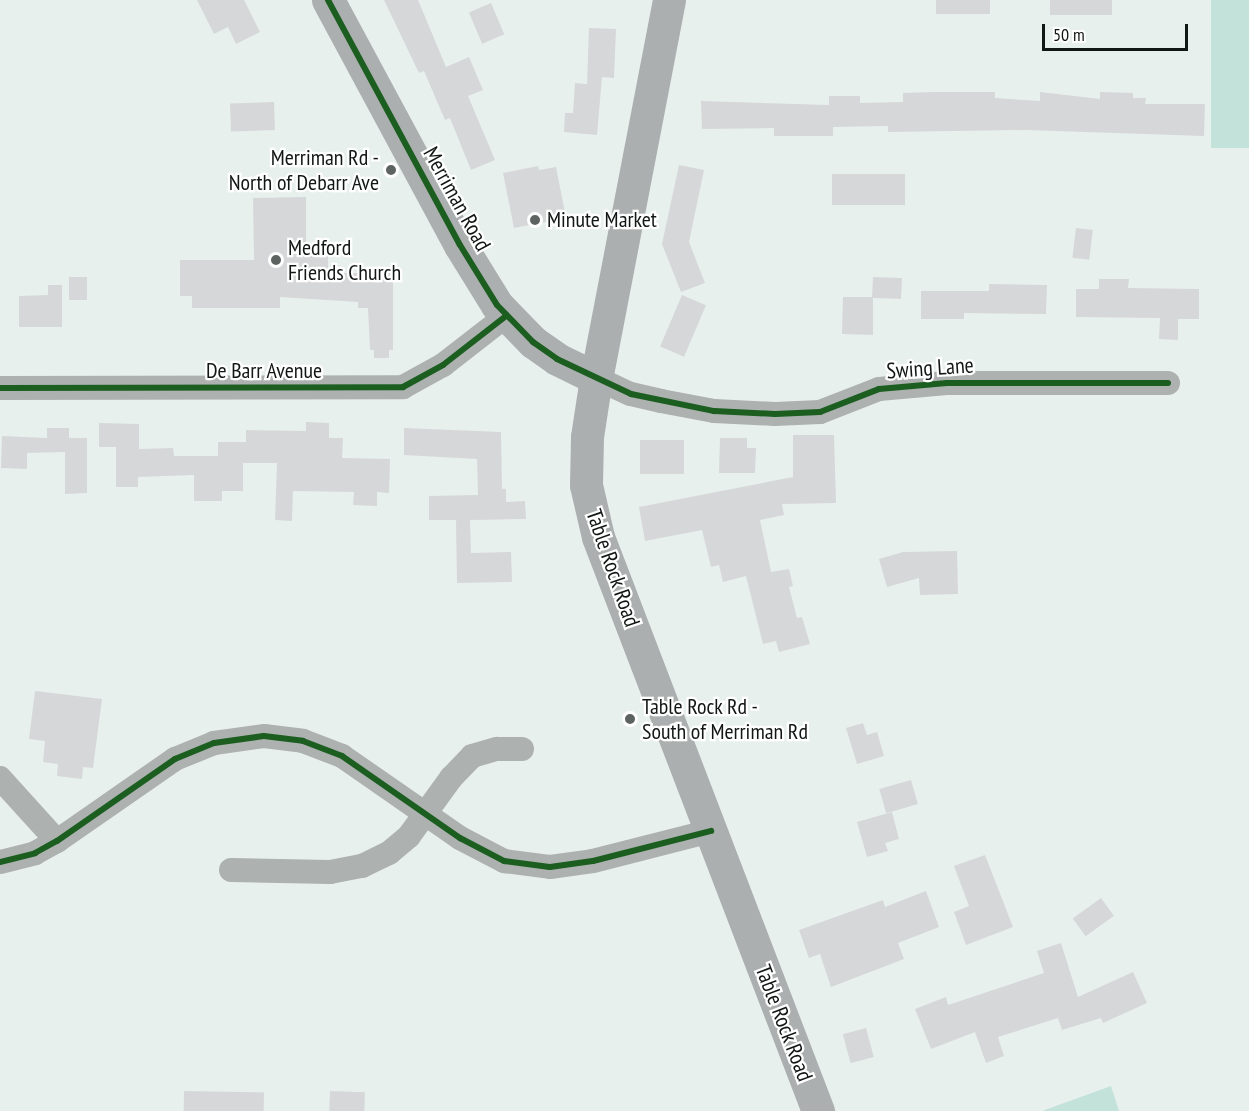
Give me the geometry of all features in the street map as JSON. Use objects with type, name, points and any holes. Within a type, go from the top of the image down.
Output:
[{"type":"main road","name":"Merriman Road","points":[[328,0],[460,245],[506,316],[557,359],[596,378]]},
{"type":"main road","name":"Table Rock Road","points":[[669,0],[596,378],[586,463],[586,485],[598,537],[818,1111]]},
{"type":"street","name":"De Barr Avenue","points":[[0,388],[403,387],[443,365],[506,316]]},
{"type":"street","name":"Swing Lane","points":[[596,378],[630,394],[661,401],[714,411],[775,414],[820,412],[879,389],[937,384],[1168,383]]},
{"type":"street","points":[[0,862],[35,853],[57,841],[175,759],[214,743],[264,736],[303,741],[342,756],[460,838],[504,861],[550,867],[593,861],[711,831]]},
{"type":"street","points":[[231,870],[330,872],[362,866],[396,848],[472,756],[496,749],[522,749]]},
{"type":"street","points":[[0,778],[57,841]]},
{"type":"green space","points":[[1211,0],[1249,0],[1249,148],[1211,148]]},
{"type":"green space","points":[[1111,1086],[1119,1111],[1042,1111]]},
{"type":"building","points":[[197,0],[244,0],[260,32],[236,44],[228,27],[214,34]]},
{"type":"building","points":[[384,0],[418,0],[446,67],[469,57],[483,90],[468,96],[495,160],[471,170],[450,118],[445,120],[424,71],[419,73]]},
{"type":"building","points":[[936,0],[990,0],[990,14],[936,14]]},
{"type":"building","points":[[1050,0],[1112,0],[1112,15],[1050,15]]},
{"type":"building","points":[[491,3],[504,34],[482,44],[469,12]]},
{"type":"building","points":[[589,28],[616,29],[614,78],[602,77],[597,135],[564,132],[565,113],[573,113],[575,83],[587,84]]},
{"type":"building","points":[[995,92],[995,98],[1040,101],[1040,92],[1100,99],[1100,92],[1133,93],[1133,98],[1146,98],[1145,104],[1205,104],[1204,136],[1026,130],[888,132],[888,126],[833,127],[833,136],[774,136],[774,128],[702,129],[701,101],[829,105],[829,96],[860,96],[860,103],[903,102],[903,93]]},
{"type":"building","points":[[274,102],[275,130],[231,132],[230,104]]},
{"type":"building","points":[[679,165],[704,170],[689,242],[705,283],[681,292],[662,244]]},
{"type":"building","points":[[538,166],[539,170],[556,167],[566,218],[514,228],[503,173]]},
{"type":"building","points":[[832,174],[905,174],[905,205],[832,205]]},
{"type":"building","points":[[306,197],[306,256],[328,256],[328,273],[393,273],[393,350],[389,350],[389,358],[374,358],[374,350],[370,350],[368,308],[358,308],[358,302],[280,297],[280,308],[192,308],[192,296],[180,296],[180,260],[254,260],[253,198]]},
{"type":"building","points":[[1076,228],[1093,230],[1089,260],[1072,258]]},
{"type":"building","points":[[69,277],[87,277],[87,300],[69,300]]},
{"type":"building","points":[[873,277],[902,278],[901,299],[873,298],[873,335],[842,334],[843,297],[872,297]]},
{"type":"building","points":[[1099,279],[1129,279],[1128,288],[1199,289],[1199,319],[1178,319],[1178,340],[1159,339],[1160,318],[1076,317],[1076,289],[1099,289]]},
{"type":"building","points":[[989,284],[1047,285],[1046,314],[964,313],[964,319],[921,319],[921,291],[989,291]]},
{"type":"building","points":[[48,285],[62,285],[62,327],[19,327],[19,296],[48,295]]},
{"type":"building","points":[[682,295],[706,305],[684,357],[660,347]]},
{"type":"building","points":[[306,422],[329,423],[329,438],[343,438],[342,458],[390,459],[389,493],[377,492],[377,506],[353,505],[354,492],[293,491],[292,521],[275,520],[277,463],[243,463],[243,491],[222,491],[222,501],[194,501],[194,475],[138,477],[138,487],[116,487],[116,447],[99,447],[99,423],[139,424],[139,449],[173,448],[174,456],[218,456],[218,442],[246,442],[246,430],[306,431]]},
{"type":"building","points":[[47,428],[69,428],[69,438],[87,438],[87,493],[65,494],[65,452],[27,453],[27,469],[1,468],[2,436],[47,438]]},
{"type":"building","points":[[404,428],[501,432],[502,489],[506,489],[506,502],[525,501],[526,519],[470,520],[471,553],[511,552],[512,582],[457,583],[456,520],[429,520],[429,496],[478,495],[477,459],[404,455]]},
{"type":"building","points":[[793,435],[834,435],[836,503],[782,504],[784,515],[760,520],[771,572],[789,569],[793,586],[789,587],[797,618],[802,617],[810,644],[779,652],[776,641],[763,644],[746,576],[723,582],[719,565],[711,567],[702,530],[645,541],[639,507],[793,477]]},
{"type":"building","points":[[720,438],[747,438],[747,448],[756,448],[755,473],[719,473]]},
{"type":"building","points":[[640,440],[684,440],[684,474],[640,474]]},
{"type":"building","points":[[957,551],[958,594],[920,595],[919,578],[887,587],[879,559],[903,552]]},
{"type":"building","points":[[35,691],[102,699],[93,768],[83,767],[82,779],[57,776],[58,764],[43,762],[45,741],[29,739]]},
{"type":"building","points":[[863,723],[867,735],[877,732],[884,756],[857,764],[846,728]]},
{"type":"building","points":[[911,780],[918,804],[886,813],[879,789]]},
{"type":"building","points":[[892,812],[899,839],[885,843],[888,851],[867,857],[857,822]]},
{"type":"building","points":[[985,855],[1013,927],[966,945],[954,912],[969,906],[954,866]]},
{"type":"building","points":[[926,891],[939,927],[898,943],[904,959],[831,987],[820,954],[809,958],[799,930],[883,900],[885,907]]},
{"type":"building","points":[[1101,898],[1114,916],[1086,936],[1073,919]]},
{"type":"building","points":[[1061,943],[1078,997],[1133,972],[1147,1003],[1103,1023],[1101,1018],[1062,1030],[1058,1018],[998,1037],[1004,1056],[986,1063],[975,1032],[931,1049],[915,1009],[946,997],[948,1005],[1044,973],[1037,951]]},
{"type":"building","points":[[866,1028],[874,1057],[851,1063],[843,1034]]},
{"type":"building","points":[[184,1091],[264,1092],[264,1111],[184,1111]]},
{"type":"building","points":[[330,1091],[365,1092],[364,1111],[329,1111]]},
{"type":"cycle path","points":[[328,0],[460,245],[497,305],[533,342],[557,359],[631,394],[714,411],[775,414],[820,412],[879,389],[947,383],[1168,383]]},
{"type":"cycle path","points":[[0,388],[403,387],[443,365],[506,316]]},
{"type":"cycle path","points":[[0,862],[35,853],[57,841],[175,759],[214,743],[264,736],[303,741],[342,756],[460,838],[504,861],[550,867],[593,861],[711,831]]},
{"type":"place","name":"Merriman Rd - North of Debarr Ave","points":[[391,170]]},
{"type":"place","name":"Minute Market","points":[[535,220]]},
{"type":"place","name":"Medford Friends Church","points":[[276,260]]},
{"type":"place","name":"Table Rock Rd - South of Merriman Rd","points":[[630,719]]}]
